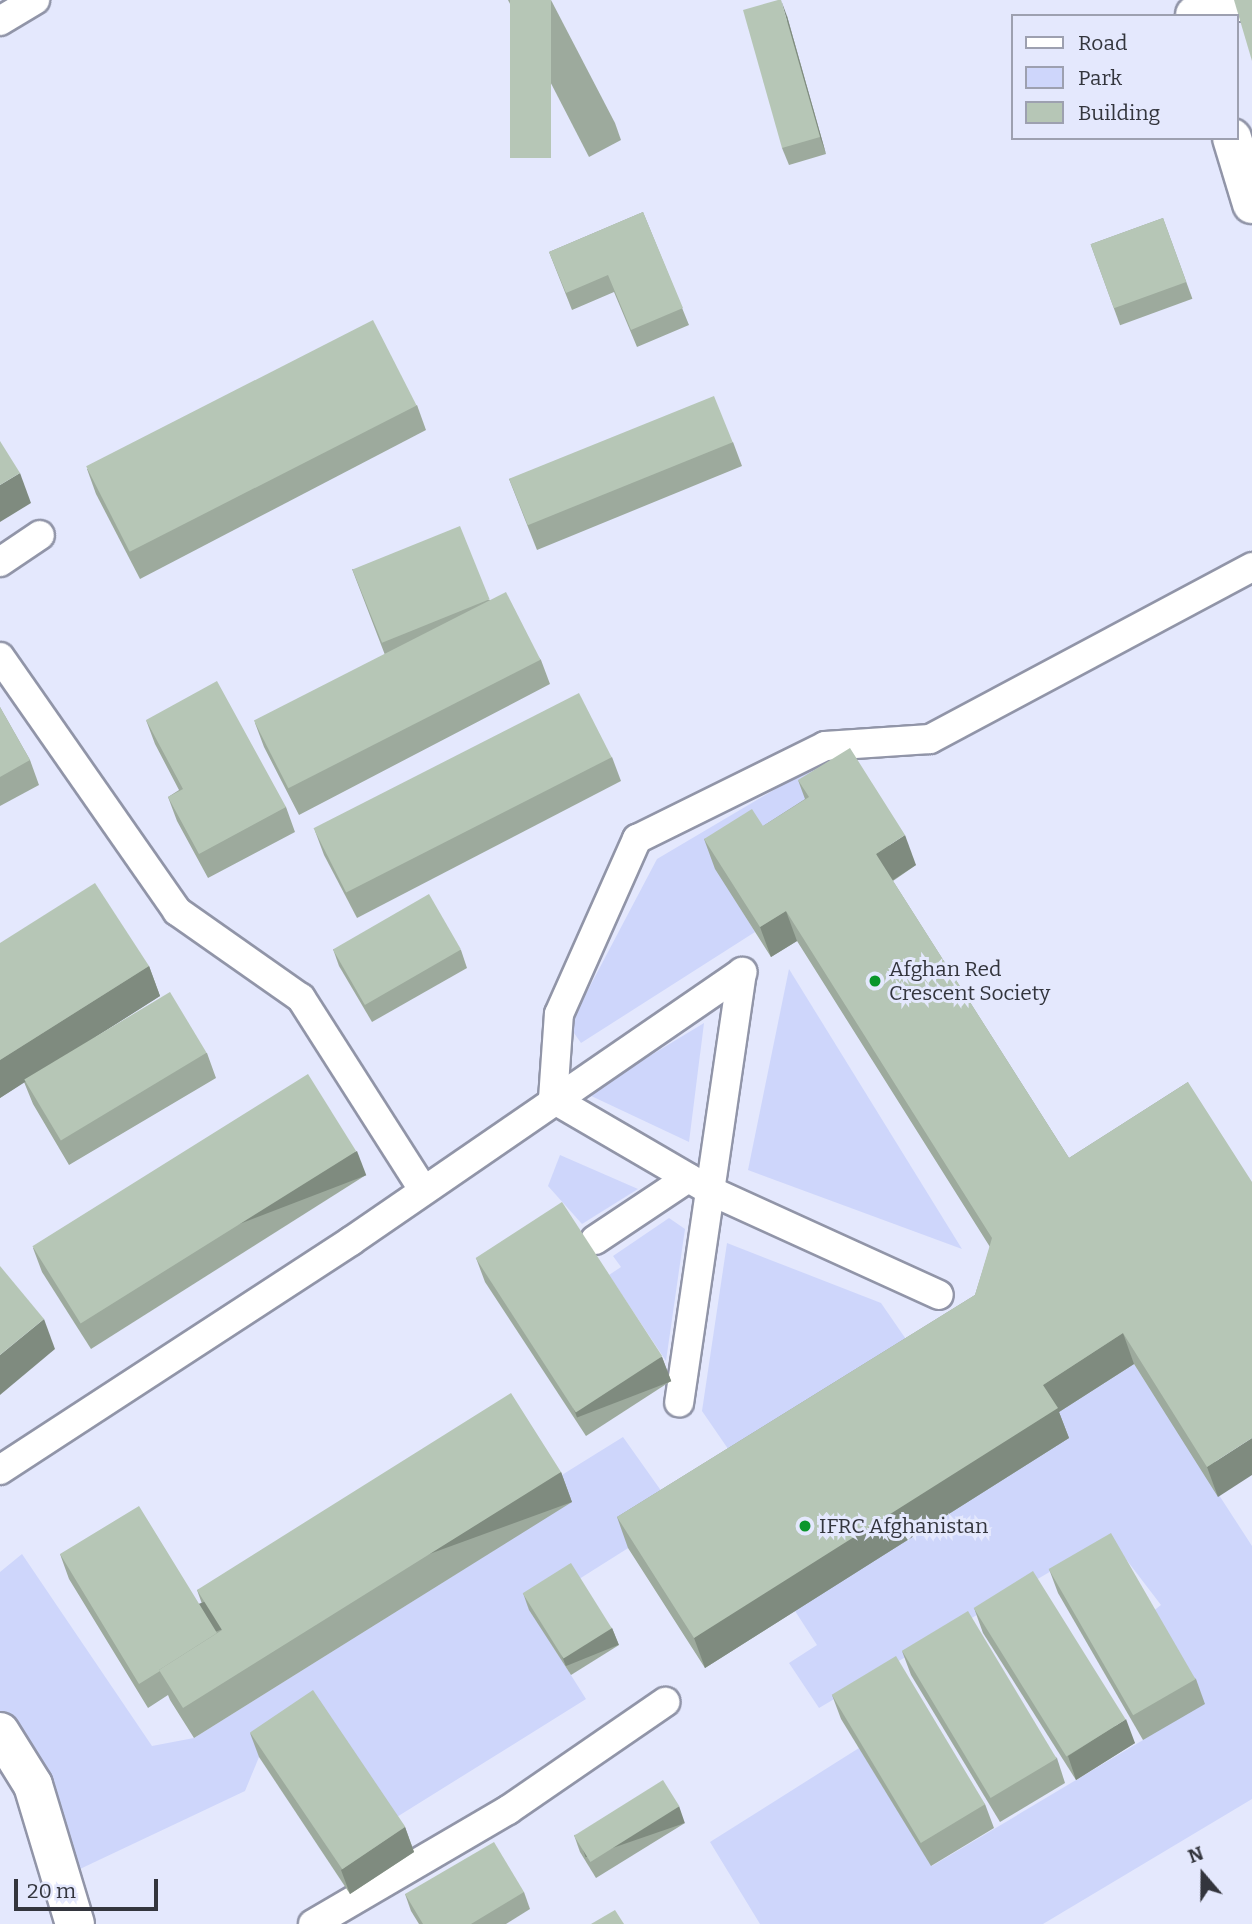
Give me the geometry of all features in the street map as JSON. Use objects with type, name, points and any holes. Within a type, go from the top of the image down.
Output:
[{"type":"street","points":[[1198,14],[1242,0]]},
{"type":"street","points":[[1233,140],[1252,204]]},
{"type":"street","points":[[0,1732],[33,1786],[75,1924]]},
{"type":"lane","points":[[0,21],[36,0]]},
{"type":"lane","points":[[0,562],[40,535]]},
{"type":"lane","points":[[553,1099],[559,1014],[637,839],[825,746],[930,739],[1252,567]]},
{"type":"lane","points":[[0,657],[177,911],[300,998],[422,1188]]},
{"type":"lane","points":[[0,1469],[351,1241],[422,1188],[741,972],[713,1192],[679,1402]]},
{"type":"lane","points":[[553,1099],[713,1192],[939,1295]]},
{"type":"lane","points":[[595,1240],[688,1178]]},
{"type":"lane","points":[[313,1924],[508,1811],[665,1702]]},
{"type":"green space","points":[[811,768],[861,778],[716,869],[755,932],[581,1043],[569,1026],[657,859]]},
{"type":"green space","points":[[789,969],[962,1249],[748,1170]]},
{"type":"green space","points":[[704,1023],[689,1142],[587,1094]]},
{"type":"green space","points":[[560,1155],[638,1189],[582,1224],[548,1186]]},
{"type":"green space","points":[[669,1218],[685,1229],[666,1361],[609,1275],[621,1267],[613,1256]]},
{"type":"green space","points":[[727,1243],[881,1303],[910,1345],[735,1459],[702,1411]]},
{"type":"green space","points":[[1134,1364],[1252,1546],[1252,1799],[1043,1924],[760,1924],[710,1842],[859,1748],[932,1866],[1143,1740],[1152,1612],[1161,1605],[1109,1537],[819,1708],[789,1663],[817,1645],[795,1611],[1054,1415]]},
{"type":"green space","points":[[623,1437],[679,1516],[530,1610],[586,1699],[392,1820],[259,1757],[245,1791],[63,1877],[0,1732],[0,1572],[22,1554],[152,1746],[194,1738],[571,1502],[557,1478]]},
{"type":"building","points":[[510,0],[551,0],[551,158],[510,158]]},
{"type":"building","points":[[781,0],[820,137],[782,148],[743,10]]},
{"type":"building","points":[[1234,0],[1252,0],[1252,61]]},
{"type":"building","points":[[643,212],[683,308],[631,330],[608,275],[566,293],[549,252]]},
{"type":"building","points":[[1163,218],[1186,282],[1114,308],[1091,244]]},
{"type":"building","points":[[373,320],[417,406],[130,552],[86,466]]},
{"type":"building","points":[[714,396],[733,442],[528,525],[509,479]]},
{"type":"building","points":[[0,441],[20,473],[0,485]]},
{"type":"building","points":[[460,526],[490,599],[382,643],[352,569]]},
{"type":"building","points":[[506,592],[541,660],[288,788],[254,720]]},
{"type":"building","points":[[217,681],[286,807],[199,854],[168,797],[183,789],[146,720]]},
{"type":"building","points":[[579,693],[612,757],[346,892],[313,828]]},
{"type":"building","points":[[0,707],[30,760],[0,777]]},
{"type":"building","points":[[850,748],[905,835],[876,854],[1069,1158],[1188,1082],[1252,1182],[1252,1438],[1207,1467],[1123,1333],[1043,1385],[1058,1408],[694,1638],[617,1517],[975,1295],[992,1238],[786,911],[760,927],[704,839],[752,809],[763,826],[809,797],[798,780]]},
{"type":"building","points":[[95,883],[149,966],[0,1060],[0,943]]},
{"type":"building","points":[[429,894],[461,949],[365,1005],[333,950]]},
{"type":"building","points":[[170,992],[207,1053],[61,1140],[24,1080]]},
{"type":"building","points":[[308,1074],[356,1151],[81,1323],[32,1246]]},
{"type":"building","points":[[562,1202],[662,1356],[576,1412],[476,1258]]},
{"type":"building","points":[[0,1266],[44,1319],[0,1355]]},
{"type":"building","points":[[511,1393],[561,1472],[183,1708],[159,1670],[222,1630],[197,1590]]},
{"type":"building","points":[[139,1506],[217,1633],[139,1684],[60,1554]]},
{"type":"building","points":[[1111,1533],[1196,1679],[1133,1715],[1049,1569]]},
{"type":"building","points":[[571,1563],[612,1628],[563,1659],[523,1593]]},
{"type":"building","points":[[1033,1571],[1126,1719],[1066,1757],[974,1608]]},
{"type":"building","points":[[968,1611],[1057,1758],[991,1798],[902,1651]]},
{"type":"building","points":[[896,1656],[985,1804],[921,1843],[832,1695]]},
{"type":"building","points":[[313,1690],[405,1827],[342,1869],[250,1732]]},
{"type":"building","points":[[663,1780],[679,1806],[590,1862],[574,1836]]},
{"type":"building","points":[[494,1842],[524,1892],[471,1924],[423,1924],[405,1894]]},
{"type":"building","points":[[615,1910],[624,1924],[591,1924]]},
{"type":"place","name":"Afghan Red Crescent Society","points":[[875,981]]},
{"type":"place","name":"IFRC Afghanistan","points":[[805,1526]]}]
